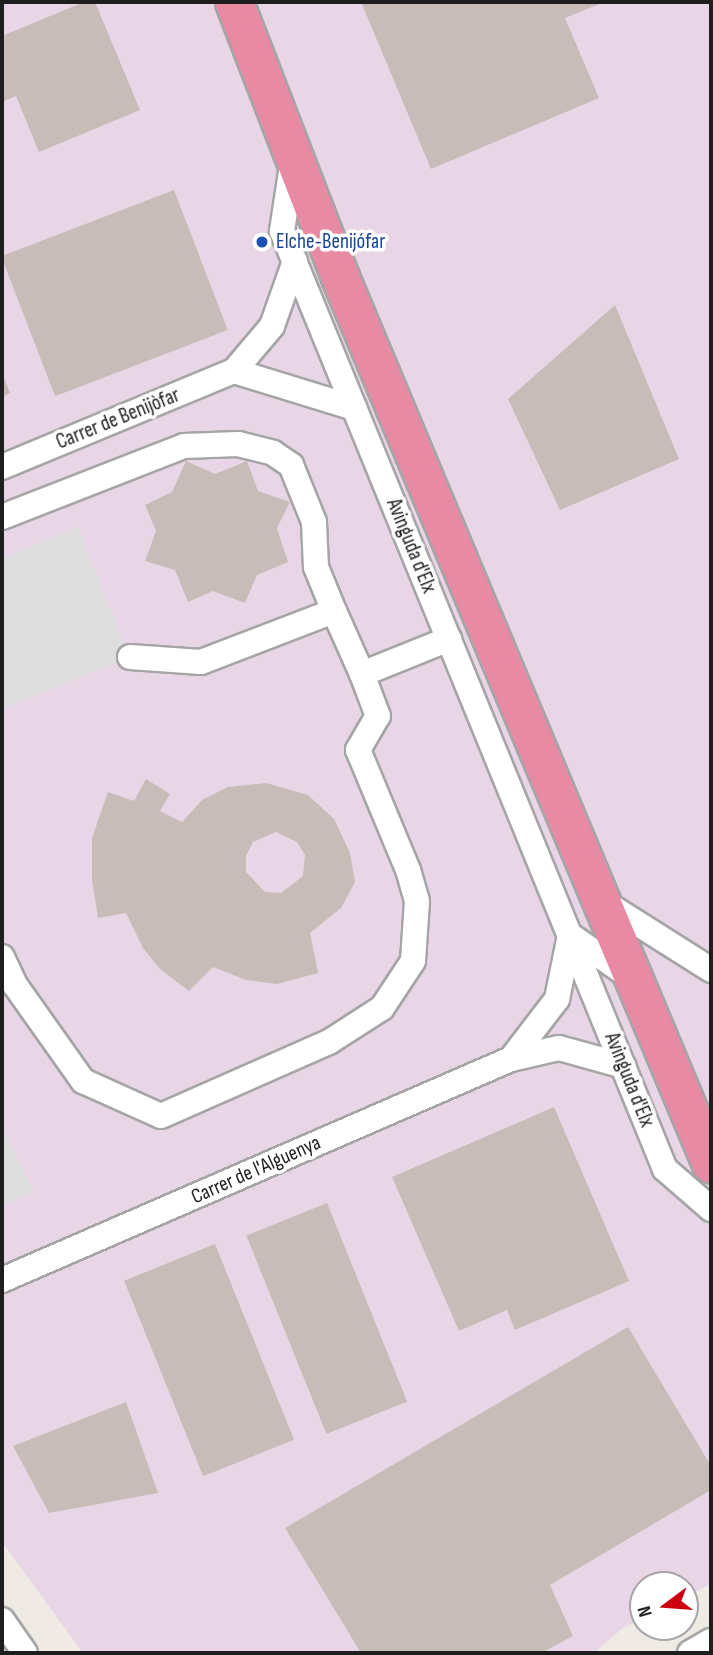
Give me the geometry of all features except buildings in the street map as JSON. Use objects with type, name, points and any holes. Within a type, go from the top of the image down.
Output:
[{"type":"highway","name":"Avinguda d'Elx","points":[[234,2],[340,276],[711,1164]]},
{"type":"street","name":"Avinguda d'Elx","points":[[294,152],[282,231],[666,1169],[711,1209]]},
{"type":"street","name":"Carrer de Benijòfar","points":[[2,467],[234,371],[272,326],[295,261]]},
{"type":"street","points":[[329,347],[340,276]]},
{"type":"street","points":[[234,371],[354,408]]},
{"type":"street","points":[[2,517],[184,446],[238,444],[273,453],[291,465],[314,522],[316,567],[377,716],[358,750],[417,901],[413,961],[382,1007],[329,1042],[161,1116],[83,1081],[15,985],[2,957]]},
{"type":"street","points":[[130,657],[201,662],[334,611]]},
{"type":"street","points":[[362,674],[449,639]]},
{"type":"street","points":[[602,901],[711,970]]},
{"type":"street","points":[[511,1059],[557,999],[570,935],[636,982]]},
{"type":"street","name":"Carrer de l'Alguenya","points":[[2,1280],[511,1059],[559,1048],[624,1066]]},
{"type":"street","points":[[2,1620],[25,1653]]},
{"type":"street","points":[[690,1653],[711,1641]]},
{"type":"shaded area","points":[[2,2],[711,2],[711,1584],[699,1590],[699,1571],[629,1571],[629,1625],[594,1653],[83,1653],[2,1542]]},
{"type":"shaded area","points":[[78,527],[130,657],[2,709],[2,558]]},
{"type":"shaded area","points":[[2,1126],[34,1192],[2,1206]]},
{"type":"place","name":"Elche-Benijófar","points":[[262,242]]}]
